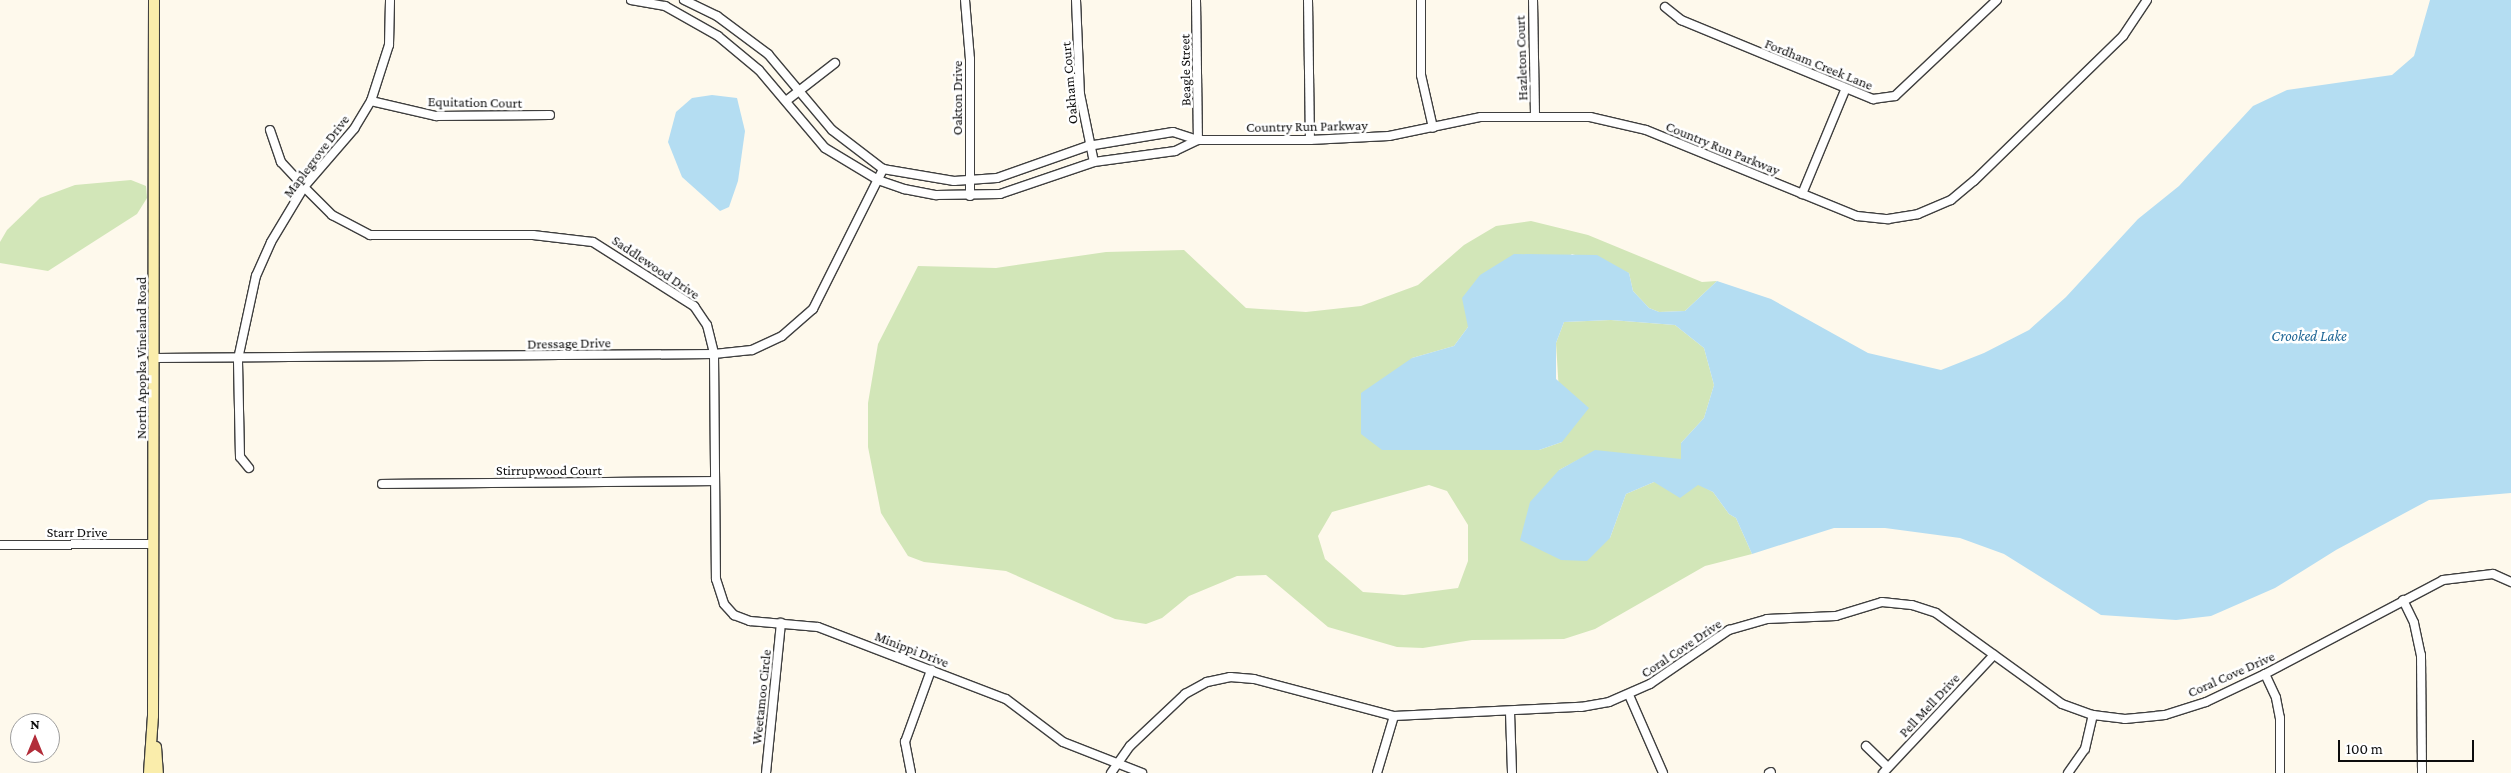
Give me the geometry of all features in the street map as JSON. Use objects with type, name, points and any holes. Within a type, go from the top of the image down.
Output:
[{"type":"main road","name":"North Apopka Vineland Road","points":[[149,773],[153,716],[154,0]]},
{"type":"main road","name":"North Apopka Vineland Road","points":[[153,716],[158,773]]},
{"type":"street","name":"Maplegrove Drive","points":[[249,468],[240,457],[238,359],[256,276],[271,242],[304,187],[354,129],[371,101],[389,45],[390,0]]},
{"type":"street","name":"Country Run Parkway","points":[[631,0],[666,3],[718,36],[760,70],[825,148],[878,180],[936,195],[970,196],[1000,194],[1038,184],[1094,162],[1175,151],[1198,140]]},
{"type":"street","name":"Country Run Parkway","points":[[684,0],[741,31],[768,54],[798,92],[832,130],[883,169],[954,181],[970,178],[997,178],[1031,169],[1088,146],[1173,132],[1198,140],[1310,140],[1389,136],[1480,117],[1535,115],[1590,117],[1646,130],[1857,216],[1888,219],[1918,214],[1951,200],[2123,36],[2147,0]]},
{"type":"street","name":"Oakton Drive","points":[[965,0],[970,59],[970,196]]},
{"type":"street","name":"Oakham Court","points":[[1076,0],[1080,94],[1088,146],[1094,162]]},
{"type":"street","name":"Beagle Street","points":[[1196,0],[1198,140]]},
{"type":"street","points":[[1308,0],[1310,140]]},
{"type":"street","points":[[1421,0],[1422,75],[1433,128]]},
{"type":"street","name":"Hazleton Court","points":[[1533,0],[1535,115]]},
{"type":"street","name":"Fordham Creek Lane","points":[[1665,8],[1681,20],[1845,90],[1873,99],[1895,96],[1997,0]]},
{"type":"street","points":[[786,101],[835,63]]},
{"type":"street","points":[[1802,194],[1845,90]]},
{"type":"street","name":"Equitation Court","points":[[371,101],[436,116],[550,115]]},
{"type":"street","name":"Saddlewood Drive","points":[[270,130],[281,162],[304,187],[332,215],[370,235],[533,235],[593,242],[694,306],[707,325],[714,354],[714,539]]},
{"type":"street","name":"Dressage Drive","points":[[154,358],[238,359],[714,354],[760,346],[782,336],[813,309],[883,169]]},
{"type":"street","name":"Stirrupwood Court","points":[[382,484],[715,481]]},
{"type":"street","name":"Minippi Drive","points":[[714,539],[716,579],[724,604],[734,615],[750,620],[818,627],[1006,699],[1063,742],[1142,773]]},
{"type":"street","name":"Starr Drive","points":[[0,545],[154,544]]},
{"type":"street","name":"Coral Cove Drive","points":[[1111,773],[1118,762],[1185,694],[1207,682],[1230,677],[1254,680],[1394,716],[1581,708],[1629,695],[1730,630],[1767,619],[1836,616],[1882,602],[1912,605],[1936,613],[2062,704],[2093,715],[2125,719],[2164,714],[2206,702],[2265,674],[2443,580],[2469,574],[2493,574],[2511,582]]},
{"type":"street","points":[[2403,600],[2414,623],[2421,654],[2422,773]]},
{"type":"street","name":"Weetamoo Circle","points":[[766,773],[780,623]]},
{"type":"street","name":"Pell Mell Drive","points":[[1886,770],[1994,654]]},
{"type":"street","points":[[911,773],[905,742],[930,670]]},
{"type":"street","points":[[2265,674],[2276,698],[2280,718],[2280,773]]},
{"type":"street","points":[[1629,695],[1663,773]]},
{"type":"street","points":[[1510,712],[1512,773]]},
{"type":"street","points":[[2068,773],[2085,748],[2093,715]]},
{"type":"street","points":[[1377,773],[1394,716]]},
{"type":"street","points":[[1866,746],[1886,770]]},
{"type":"green space","points":[[131,180],[146,186],[147,198],[137,214],[48,271],[0,263],[0,242],[7,230],[40,198],[75,185]]},
{"type":"green space","points":[[1531,221],[1588,235],[1702,282],[1717,281],[1685,311],[1659,312],[1649,308],[1633,291],[1629,273],[1572,254],[1468,327],[1454,346],[1412,358],[1382,450],[1539,450],[1562,442],[1556,343],[1564,322],[1611,320],[1675,325],[1704,348],[1714,385],[1704,418],[1681,443],[1681,460],[1595,451],[1559,470],[1610,538],[1626,494],[1654,482],[1698,484],[1713,492],[1729,514],[1736,518],[1752,554],[1705,566],[1595,629],[1564,639],[1472,640],[1423,648],[1397,647],[1328,627],[1266,575],[1237,576],[1189,596],[1162,618],[1146,624],[1115,619],[1006,571],[924,562],[908,556],[881,513],[868,447],[868,403],[878,344],[918,266],[996,268],[1106,252],[1184,250],[1246,308],[1306,312],[1361,306],[1418,285],[1464,245],[1496,226]],"holes":[[[1429,485],[1447,491],[1468,525],[1468,561],[1458,588],[1404,595],[1363,592],[1325,559],[1318,536],[1332,512]]]},
{"type":"water","name":"Crooked Lake","points":[[2430,0],[2511,0],[2511,493],[2429,500],[2336,550],[2275,588],[2211,616],[2176,620],[2101,615],[2004,554],[1960,538],[1885,528],[1834,528],[1752,554],[1736,518],[1729,514],[1713,492],[1698,485],[1680,498],[1654,482],[1626,494],[1610,538],[1587,561],[1561,560],[1520,540],[1530,502],[1559,470],[1595,450],[1681,459],[1681,443],[1704,418],[1714,385],[1704,348],[1675,325],[1611,320],[1564,322],[1556,343],[1556,379],[1589,408],[1562,442],[1539,450],[1382,450],[1361,434],[1361,393],[1412,358],[1454,346],[1468,327],[1462,298],[1480,275],[1514,254],[1597,255],[1629,273],[1633,291],[1649,308],[1659,312],[1685,311],[1717,281],[1771,299],[1868,353],[1941,370],[1984,353],[2029,330],[2066,297],[2138,219],[2179,186],[2253,106],[2287,90],[2392,75],[2414,56]]},
{"type":"water","points":[[712,95],[737,98],[745,131],[738,181],[729,207],[720,211],[682,177],[668,142],[676,112],[692,98]]}]
